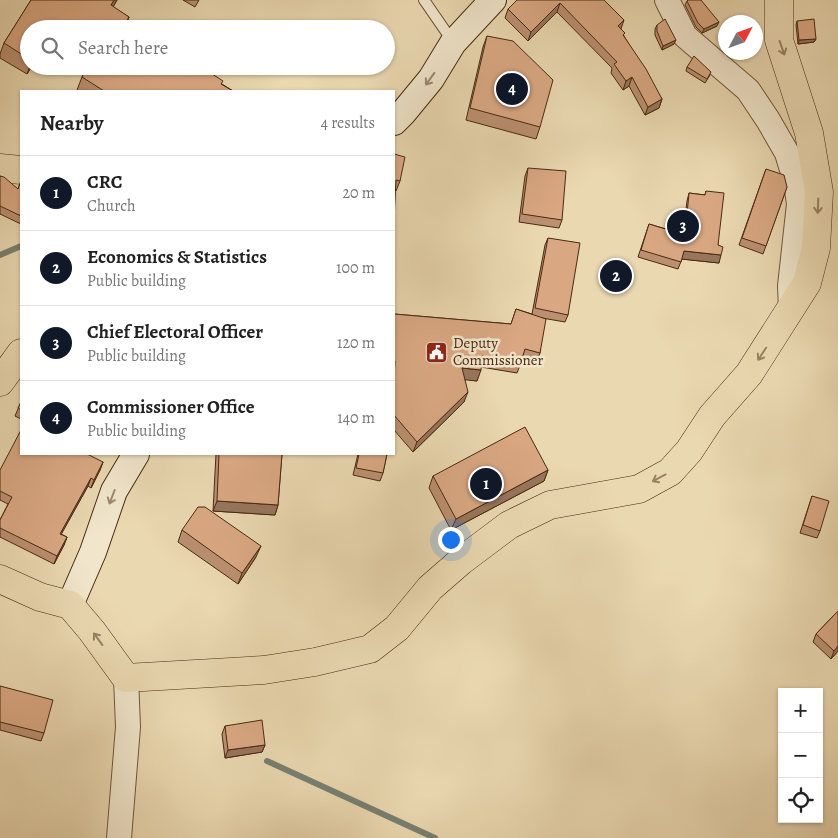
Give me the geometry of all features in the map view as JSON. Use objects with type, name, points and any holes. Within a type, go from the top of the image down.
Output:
[{"type":"highway","points":[[0,579],[40,597],[70,605],[92,631],[126,678],[264,670],[315,662],[370,649],[397,628],[430,588],[461,561],[509,525],[550,505],[639,488],[670,472],[689,451],[712,416],[750,374],[807,283],[816,248],[819,192],[809,133],[779,40],[779,0]]},
{"type":"highway","points":[[0,168],[20,170]]},
{"type":"highway","points":[[0,382],[20,354]]},
{"type":"main road","points":[[395,121],[431,79],[454,43],[493,0]]},
{"type":"main road","points":[[70,605],[93,552],[114,491],[135,455]]},
{"type":"street","points":[[666,0],[685,36],[748,90],[787,153],[796,183],[799,204],[790,286],[791,309]]},
{"type":"street","points":[[119,838],[128,726],[126,678]]},
{"type":"lane","points":[[424,0],[454,43]]},
{"type":"building","points":[[31,0],[114,0],[111,5],[129,17],[127,20],[20,20],[20,53],[4,43]]},
{"type":"building","points":[[517,0],[604,0],[624,20],[618,26],[625,33],[623,35],[646,69],[662,99],[648,107],[632,77],[626,81],[614,64],[617,62],[560,3],[531,32],[508,9]]},
{"type":"building","points":[[701,0],[718,22],[704,29],[698,23],[687,1]]},
{"type":"building","points":[[665,19],[676,40],[663,46],[657,31],[657,25]]},
{"type":"building","points":[[814,19],[816,39],[799,40],[797,21]]},
{"type":"building","points":[[487,36],[513,41],[553,80],[540,127],[470,108]]},
{"type":"building","points":[[694,56],[711,72],[707,79],[687,67]]},
{"type":"building","points":[[83,75],[214,75],[223,81],[221,84],[231,90],[102,90],[82,77]]},
{"type":"building","points":[[395,154],[405,157],[400,181],[396,180],[395,200]]},
{"type":"building","points":[[528,168],[566,171],[562,220],[522,214]]},
{"type":"building","points":[[766,169],[784,175],[787,187],[766,246],[742,238]]},
{"type":"building","points":[[0,176],[4,177],[18,189],[20,184],[20,216],[0,206]]},
{"type":"building","points":[[706,191],[724,193],[718,245],[723,247],[721,255],[684,251],[681,262],[641,250],[649,224],[685,235],[689,193],[705,195]]},
{"type":"building","points":[[548,238],[580,243],[568,315],[535,308]]},
{"type":"building","points":[[516,309],[546,319],[540,353],[525,349],[521,362],[482,356],[481,370],[462,368],[468,392],[417,442],[395,416],[395,314],[511,324]]},
{"type":"building","points":[[525,427],[548,470],[456,519],[433,476]]},
{"type":"building","points":[[20,432],[20,455],[89,455],[103,462],[94,480],[91,478],[60,534],[67,537],[57,556],[0,528],[0,520],[12,497],[0,491],[0,470]]},
{"type":"building","points":[[219,455],[282,455],[278,505],[217,501]]},
{"type":"building","points":[[359,455],[387,455],[383,473],[356,468]]},
{"type":"building","points":[[812,496],[829,501],[820,531],[803,525]]},
{"type":"building","points":[[198,507],[205,507],[261,546],[242,573],[182,530]]},
{"type":"building","points":[[838,611],[838,646],[834,651],[816,634]]},
{"type":"building","points":[[0,686],[53,700],[44,733],[0,722]]},
{"type":"building","points":[[262,720],[265,745],[228,750],[225,726]]},
{"type":"waterway","points":[[0,255],[20,246]]},
{"type":"waterway","points":[[267,761],[435,838]]},
{"type":"place","name":"Commissioner Office","points":[[512,89]]},
{"type":"place","name":"Chief Electoral Officer","points":[[683,226]]},
{"type":"place","name":"Economics & Statistics","points":[[616,276]]},
{"type":"place","name":"Deputy Commissioner","points":[[437,352]]},
{"type":"place","name":"CRC","points":[[486,484]]}]
